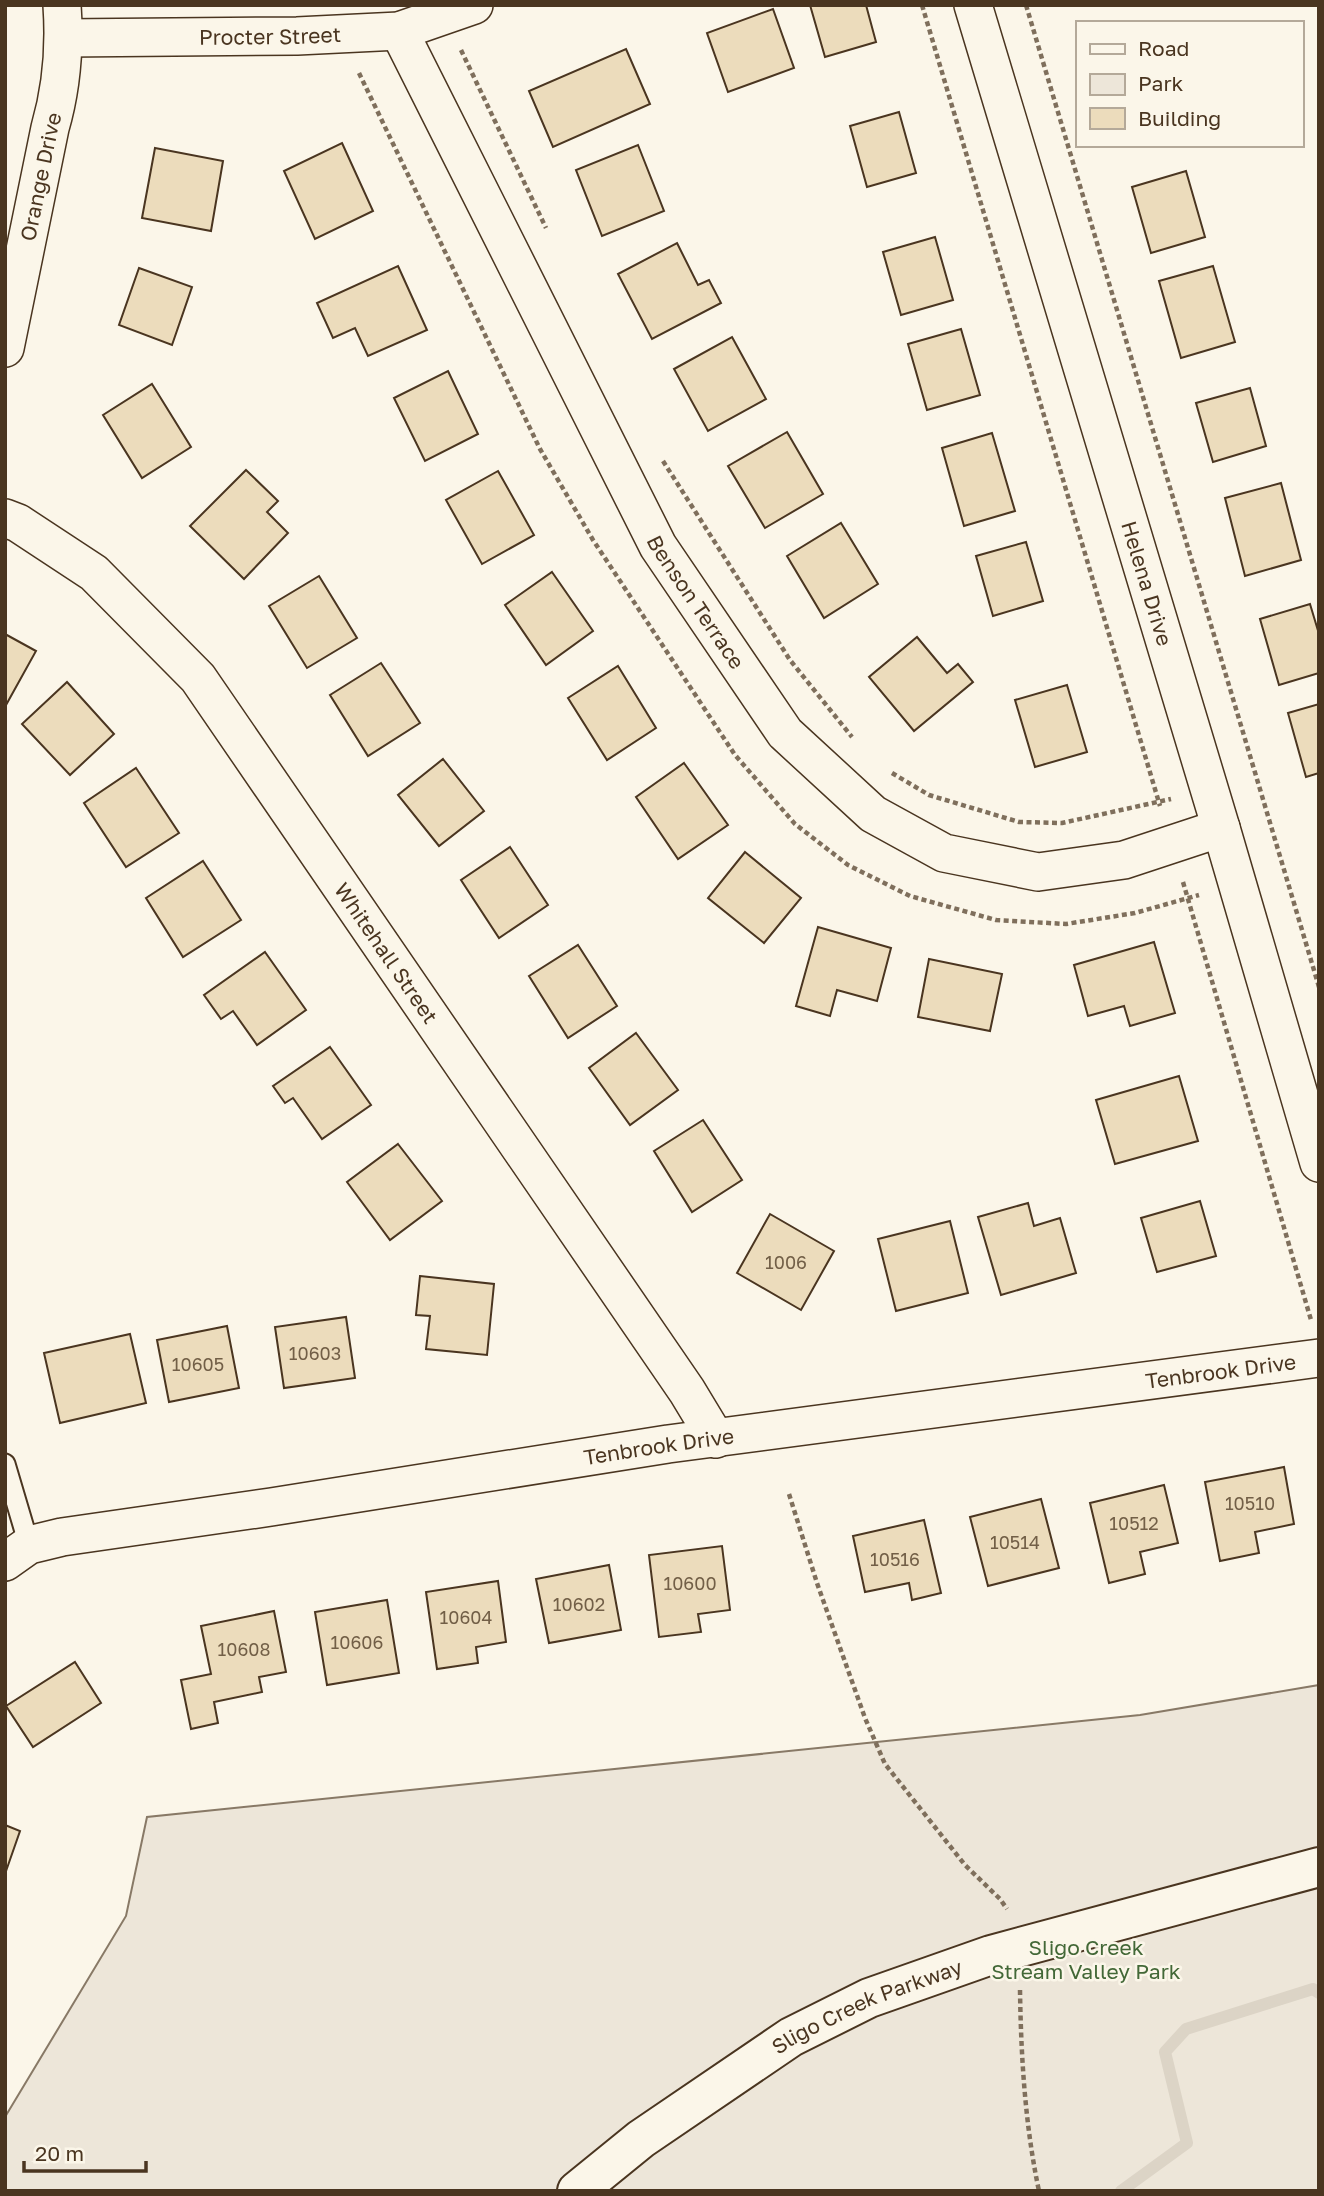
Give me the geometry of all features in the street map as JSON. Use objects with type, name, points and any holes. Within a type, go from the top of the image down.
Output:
[{"type":"street","name":"Helena Drive","points":[[973,5],[1319,1163]]},
{"type":"street","name":"Procter Street","points":[[63,21],[297,36],[399,31],[460,10]]},
{"type":"street","name":"Orange Drive","points":[[5,348],[50,128],[60,94],[63,21]]},
{"type":"street","name":"Benson Terrace","points":[[399,31],[658,546],[785,733],[873,814],[944,853],[1038,872],[1125,860],[1221,828]]},
{"type":"street","name":"Whitehall Street","points":[[5,518],[18,523],[94,573],[198,678],[687,1391],[716,1439]]},
{"type":"street","name":"Tenbrook Drive","points":[[17,1553],[62,1537],[285,1505],[668,1444],[716,1439],[1316,1341]]},
{"type":"street","name":"Sligo Creek Parkway","points":[[577,2191],[641,2139],[791,2038],[869,1998],[991,1955],[1319,1867]]},
{"type":"lane","points":[[5,1464],[17,1553]]},
{"type":"path","points":[[922,5],[1172,845],[1316,1341]]},
{"type":"path","points":[[1026,5],[1319,987]]},
{"type":"path","points":[[460,10],[550,236]]},
{"type":"path","points":[[657,451],[789,660],[860,747]]},
{"type":"path","points":[[885,768],[929,795],[1019,822],[1062,823],[1159,803],[1209,789]]},
{"type":"path","points":[[789,1494],[864,1718],[885,1764],[965,1865],[1000,1899],[1012,1915]]},
{"type":"path","points":[[1019,1980],[1020,2047],[1027,2118],[1039,2190]]},
{"type":"green space","name":"Sligo Creek Stream Valley Park","points":[[1319,1685],[1319,2191],[5,2191],[5,2117],[126,1916],[147,1817],[1140,1715]]},
{"type":"building","points":[[810,5],[866,5],[876,42],[825,57]]},
{"type":"building","points":[[773,9],[794,68],[728,92],[707,33]]},
{"type":"building","points":[[626,49],[650,104],[553,147],[529,91]]},
{"type":"building","points":[[899,112],[916,173],[867,187],[850,126]]},
{"type":"building","points":[[342,143],[373,211],[315,239],[284,171]]},
{"type":"building","points":[[638,145],[664,211],[602,236],[576,170]]},
{"type":"building","points":[[155,148],[223,161],[211,231],[142,218]]},
{"type":"building","points":[[1186,171],[1205,237],[1151,253],[1132,187]]},
{"type":"building","points":[[935,237],[953,300],[901,315],[883,252]]},
{"type":"building","points":[[677,243],[698,285],[709,280],[721,303],[652,339],[618,274]]},
{"type":"building","points":[[398,266],[427,330],[368,356],[355,328],[333,338],[317,303]]},
{"type":"building","points":[[1213,266],[1235,342],[1181,358],[1159,281]]},
{"type":"building","points":[[139,268],[192,287],[172,345],[119,325]]},
{"type":"building","points":[[961,329],[980,395],[927,410],[908,344]]},
{"type":"building","points":[[732,337],[766,399],[708,431],[674,369]]},
{"type":"building","points":[[448,371],[478,434],[425,461],[394,398]]},
{"type":"building","points":[[152,384],[191,447],[142,478],[103,415]]},
{"type":"building","points":[[1250,388],[1266,446],[1213,462],[1196,403]]},
{"type":"building","points":[[787,432],[823,494],[765,528],[728,466]]},
{"type":"building","points":[[992,433],[1015,511],[964,526],[942,448]]},
{"type":"building","points":[[246,470],[278,501],[267,512],[288,533],[244,579],[190,526]]},
{"type":"building","points":[[498,471],[534,535],[482,564],[446,500]]},
{"type":"building","points":[[1281,483],[1301,560],[1245,576],[1225,498]]},
{"type":"building","points":[[841,523],[878,584],[824,618],[787,556]]},
{"type":"building","points":[[1026,542],[1043,601],[993,616],[976,556]]},
{"type":"building","points":[[552,572],[593,631],[546,665],[505,605]]},
{"type":"building","points":[[319,576],[357,638],[307,668],[269,606]]},
{"type":"building","points":[[1310,604],[1319,634],[1319,673],[1279,685],[1260,619]]},
{"type":"building","points":[[5,634],[36,651],[6,705],[5,704]]},
{"type":"building","points":[[917,637],[947,673],[958,664],[973,682],[914,731],[869,677]]},
{"type":"building","points":[[381,663],[420,723],[368,756],[330,695]]},
{"type":"building","points":[[618,666],[656,728],[607,760],[568,698]]},
{"type":"building","points":[[67,682],[114,734],[70,775],[22,724]]},
{"type":"building","points":[[1067,685],[1087,752],[1035,767],[1015,700]]},
{"type":"building","points":[[1319,704],[1319,773],[1306,777],[1288,713]]},
{"type":"building","points":[[443,759],[484,811],[439,846],[398,795]]},
{"type":"building","points":[[684,763],[728,825],[678,859],[636,797]]},
{"type":"building","points":[[136,768],[179,833],[126,867],[84,803]]},
{"type":"building","points":[[510,847],[548,905],[499,938],[461,880]]},
{"type":"building","points":[[745,852],[801,898],[764,943],[708,898]]},
{"type":"building","points":[[203,861],[241,920],[183,957],[146,898]]},
{"type":"building","points":[[818,927],[891,948],[877,1001],[837,990],[830,1016],[796,1006]]},
{"type":"building","points":[[1154,942],[1175,1013],[1130,1026],[1124,1006],[1088,1016],[1074,965]]},
{"type":"building","points":[[578,945],[617,1006],[568,1038],[529,976]]},
{"type":"building","points":[[265,952],[306,1010],[257,1045],[233,1011],[221,1019],[204,995]]},
{"type":"building","points":[[929,959],[1002,974],[990,1031],[918,1017]]},
{"type":"building","points":[[636,1033],[678,1090],[630,1125],[589,1068]]},
{"type":"building","points":[[330,1047],[371,1105],[322,1139],[293,1098],[285,1103],[273,1086]]},
{"type":"building","points":[[1179,1076],[1198,1141],[1115,1164],[1096,1100]]},
{"type":"building","points":[[703,1120],[742,1180],[692,1212],[654,1151]]},
{"type":"building","points":[[398,1144],[442,1201],[390,1240],[347,1182]]},
{"type":"building","points":[[1200,1201],[1216,1256],[1157,1272],[1141,1218]]},
{"type":"building","points":[[1028,1203],[1034,1226],[1060,1218],[1076,1273],[1001,1295],[978,1217]]},
{"type":"building","points":[[770,1214],[834,1251],[801,1310],[737,1273]]},
{"type":"building","points":[[950,1221],[968,1293],[896,1311],[878,1239]]},
{"type":"building","points":[[420,1276],[494,1284],[487,1355],[426,1349],[430,1316],[416,1315]]},
{"type":"building","points":[[346,1317],[355,1378],[284,1388],[275,1327]]},
{"type":"building","points":[[227,1326],[239,1388],[169,1402],[157,1340]]},
{"type":"building","points":[[130,1334],[146,1403],[60,1423],[44,1353]]},
{"type":"building","points":[[1284,1467],[1294,1524],[1255,1532],[1259,1553],[1220,1561],[1205,1482]]},
{"type":"building","points":[[1164,1485],[1178,1543],[1140,1552],[1145,1574],[1109,1583],[1090,1503]]},
{"type":"building","points":[[1041,1499],[1059,1568],[988,1586],[970,1517]]},
{"type":"building","points":[[924,1520],[941,1593],[912,1600],[909,1583],[865,1592],[853,1536]]},
{"type":"building","points":[[722,1546],[730,1610],[698,1614],[701,1632],[659,1637],[649,1555]]},
{"type":"building","points":[[609,1565],[621,1630],[549,1643],[536,1579]]},
{"type":"building","points":[[498,1581],[506,1642],[476,1647],[478,1663],[437,1669],[426,1592]]},
{"type":"building","points":[[387,1600],[399,1673],[327,1685],[315,1612]]},
{"type":"building","points":[[274,1611],[286,1672],[259,1677],[262,1692],[214,1702],[218,1723],[191,1729],[181,1680],[211,1674],[201,1626]]},
{"type":"building","points":[[75,1662],[101,1703],[33,1747],[6,1706]]},
{"type":"building","points":[[5,1825],[20,1831],[5,1874]]},
{"type":"waterway","points":[[1121,2191],[1187,2143],[1165,2052],[1186,2029],[1313,1989],[1319,1993]]}]
